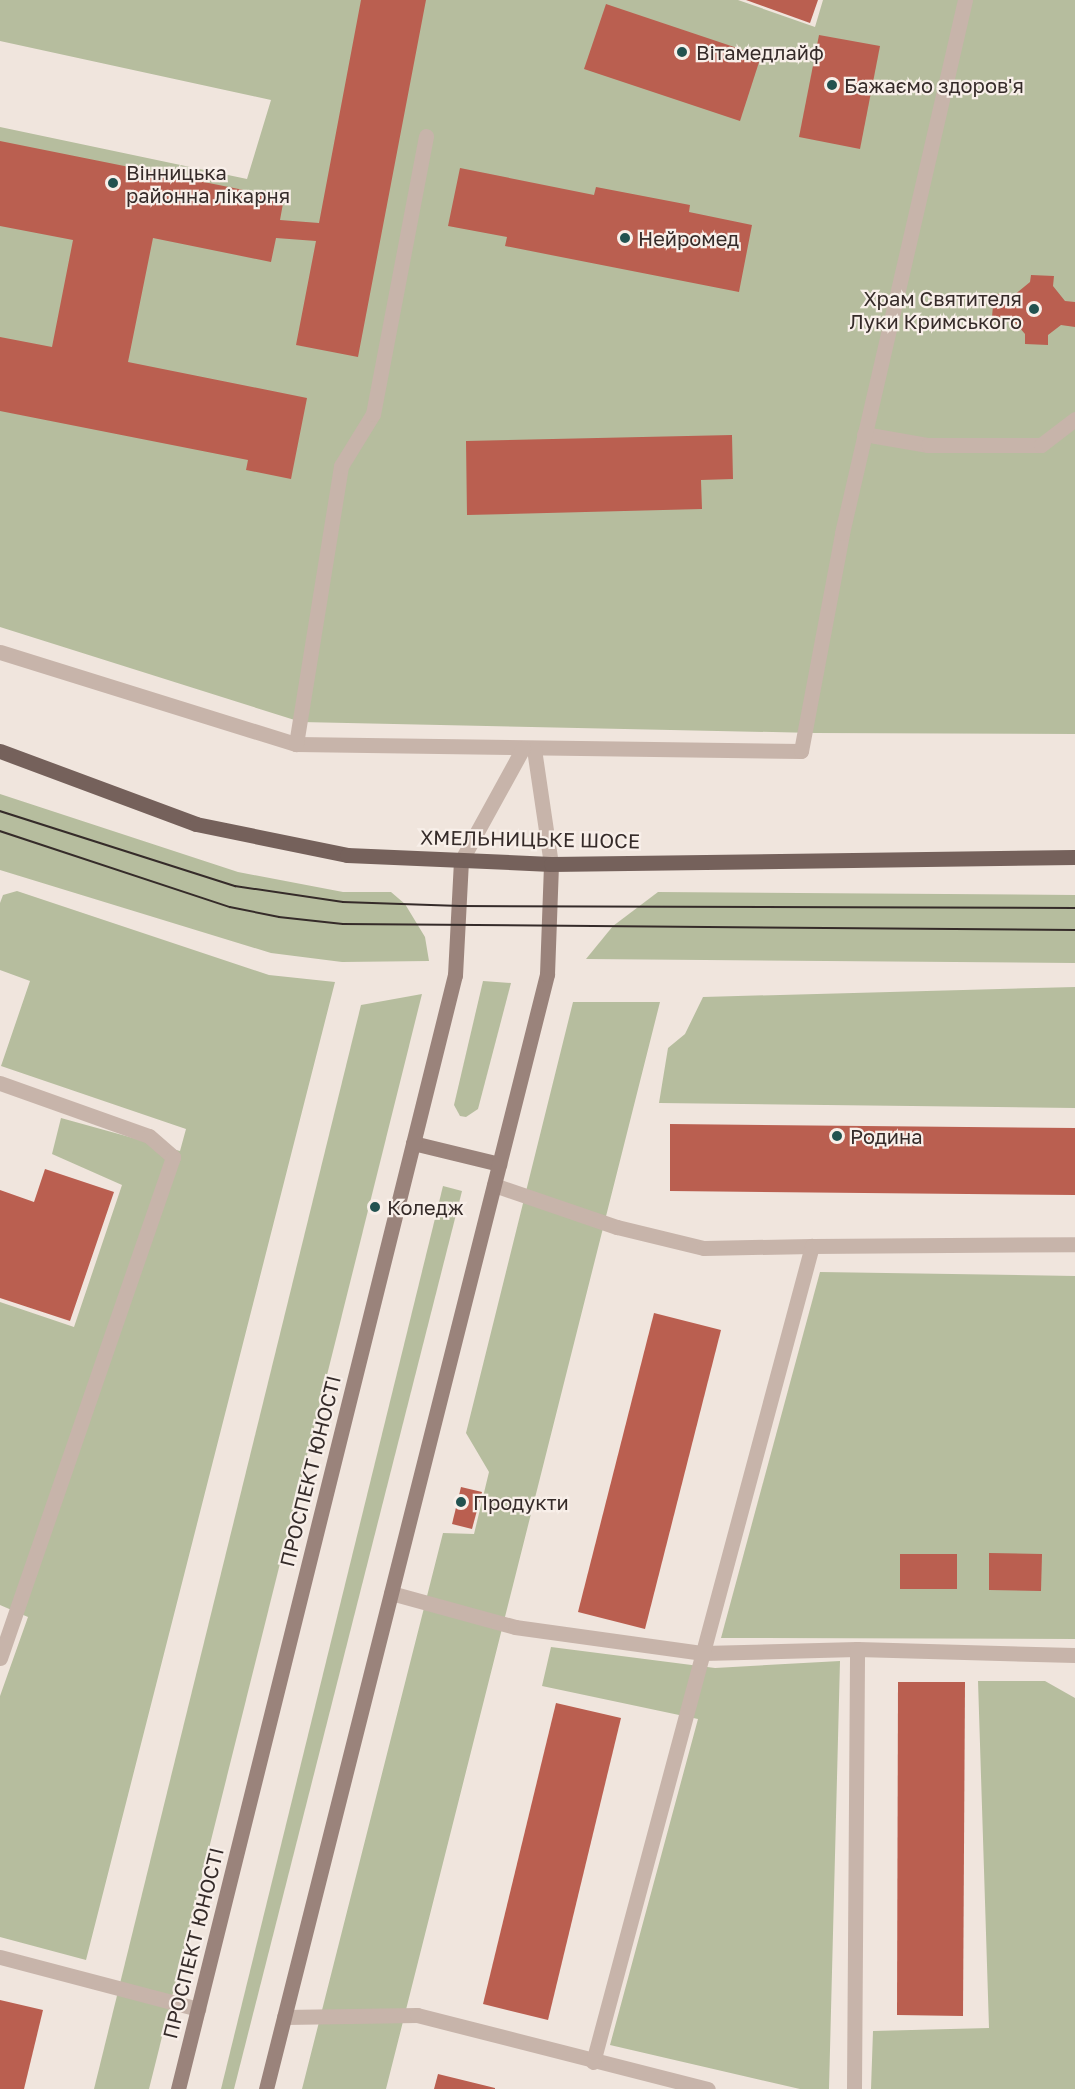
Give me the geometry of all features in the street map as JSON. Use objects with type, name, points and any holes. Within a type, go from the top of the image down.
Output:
[{"type":"main road","name":"ХМЕЛЬНИЦЬКЕ ШОСЕ","points":[[0,751],[196,824],[347,855],[551,864],[1075,856]]},
{"type":"main road","name":"ПРОСПЕКТ ЮНОСТІ","points":[[178,2089],[455,975],[461,861]]},
{"type":"main road","points":[[266,2089],[547,974],[551,864]]},
{"type":"main road","points":[[413,1143],[499,1164]]},
{"type":"lane","points":[[0,652],[296,744],[801,751],[864,434],[965,0]]},
{"type":"lane","points":[[296,744],[341,466],[373,414],[426,136]]},
{"type":"lane","points":[[864,434],[927,445],[1041,445],[1075,419]]},
{"type":"lane","points":[[461,861],[528,748]]},
{"type":"lane","points":[[528,748],[551,864]]},
{"type":"lane","points":[[0,1083],[149,1136],[173,1157],[3,1634],[0,1658]]},
{"type":"lane","points":[[494,1185],[617,1227],[704,1248],[1075,1244]]},
{"type":"lane","points":[[593,2062],[812,1246]]},
{"type":"lane","points":[[391,1593],[515,1627],[703,1653],[857,1649],[1075,1655]]},
{"type":"lane","points":[[854,2089],[857,1649]]},
{"type":"lane","points":[[0,1957],[198,2009]]},
{"type":"lane","points":[[284,2017],[417,2015],[593,2062],[708,2089]]},
{"type":"green space","points":[[0,0],[738,0],[815,27],[823,0],[1075,0],[1075,734],[815,733],[301,722],[0,627],[0,127],[247,179],[271,100],[0,41]]},
{"type":"green space","points":[[0,794],[238,872],[343,892],[391,892],[405,904],[425,937],[429,961],[342,962],[271,953],[0,870]]},
{"type":"green space","points":[[17,891],[269,975],[335,982],[86,1960],[0,1937],[0,1696],[28,1617],[0,1605],[0,1302],[74,1327],[122,1185],[52,1154],[61,1118],[180,1151],[186,1129],[1,1066],[30,981],[0,970],[0,903],[3,895]]},
{"type":"green space","points":[[658,892],[1075,895],[1075,963],[586,959],[613,926]]},
{"type":"green space","points":[[483,981],[511,983],[478,1109],[466,1117],[460,1116],[454,1105]]},
{"type":"green space","points":[[1075,987],[1075,1108],[659,1103],[668,1048],[685,1034],[703,997]]},
{"type":"green space","points":[[422,994],[149,2089],[94,2089],[361,1005]]},
{"type":"green space","points":[[573,1002],[660,1002],[386,2089],[302,2089],[443,1533],[474,1534],[489,1472],[466,1433]]},
{"type":"green space","points":[[443,1186],[462,1191],[234,2089],[221,2089]]},
{"type":"green space","points":[[820,1272],[1075,1276],[1075,1639],[721,1638]]},
{"type":"green space","points":[[551,1647],[715,1668],[840,1661],[829,2089],[800,2089],[610,2045],[698,1719],[542,1686]]},
{"type":"green space","points":[[978,1681],[1045,1681],[1075,1698],[1075,2089],[871,2089],[873,2031],[989,2028]]},
{"type":"building","points":[[361,0],[426,0],[358,357],[296,345],[316,241],[276,238],[271,262],[153,238],[128,362],[307,398],[291,479],[246,470],[248,460],[0,411],[0,337],[52,347],[73,240],[0,226],[0,141],[284,198],[280,220],[319,223]]},
{"type":"building","points":[[746,0],[818,0],[810,23]]},
{"type":"building","points":[[606,4],[761,56],[740,121],[584,69]]},
{"type":"building","points":[[819,35],[880,46],[860,149],[799,137]]},
{"type":"building","points":[[460,168],[594,195],[596,187],[690,205],[689,212],[752,225],[739,292],[505,246],[507,237],[448,226]]},
{"type":"building","name":"Храм Святителя Луки Кримського","points":[[1031,275],[1054,276],[1053,286],[1065,301],[1075,302],[1075,327],[1061,325],[1048,335],[1048,345],[1025,344],[1025,334],[1012,319],[992,317],[994,294],[1014,295],[1030,282]]},
{"type":"building","points":[[732,435],[733,479],[701,480],[702,509],[467,515],[466,441]]},
{"type":"building","points":[[670,1124],[1075,1128],[1075,1195],[670,1191]]},
{"type":"building","points":[[45,1169],[114,1192],[70,1321],[0,1298],[0,1190],[34,1202]]},
{"type":"building","points":[[654,1313],[721,1330],[645,1629],[578,1612]]},
{"type":"building","points":[[461,1487],[482,1492],[472,1529],[452,1524]]},
{"type":"building","points":[[989,1553],[1042,1554],[1041,1591],[989,1590]]},
{"type":"building","points":[[900,1554],[957,1554],[957,1589],[900,1589]]},
{"type":"building","points":[[898,1682],[965,1682],[963,2016],[897,2015]]},
{"type":"building","points":[[556,1703],[621,1718],[548,2020],[483,2004]]},
{"type":"building","points":[[0,2000],[43,2010],[24,2089],[0,2089]]},
{"type":"building","points":[[438,2074],[495,2088],[495,2089],[434,2089]]},
{"type":"tram line","points":[[0,811],[235,886],[343,902],[460,906],[1075,908]]},
{"type":"tram line","points":[[0,831],[230,907],[279,917],[343,924],[1075,930]]},
{"type":"place","name":"Вітамедлайф","points":[[682,52]]},
{"type":"place","name":"Бажаємо здоров'я","points":[[832,85]]},
{"type":"place","name":"Вінницька районна лікарня","points":[[113,183]]},
{"type":"place","name":"Нейромед","points":[[625,238]]},
{"type":"place","name":"Храм Святителя Луки Кримського","points":[[1034,309]]},
{"type":"place","name":"Родина","points":[[837,1136]]},
{"type":"place","name":"Коледж","points":[[375,1207]]},
{"type":"place","name":"Продукти","points":[[461,1502]]}]
